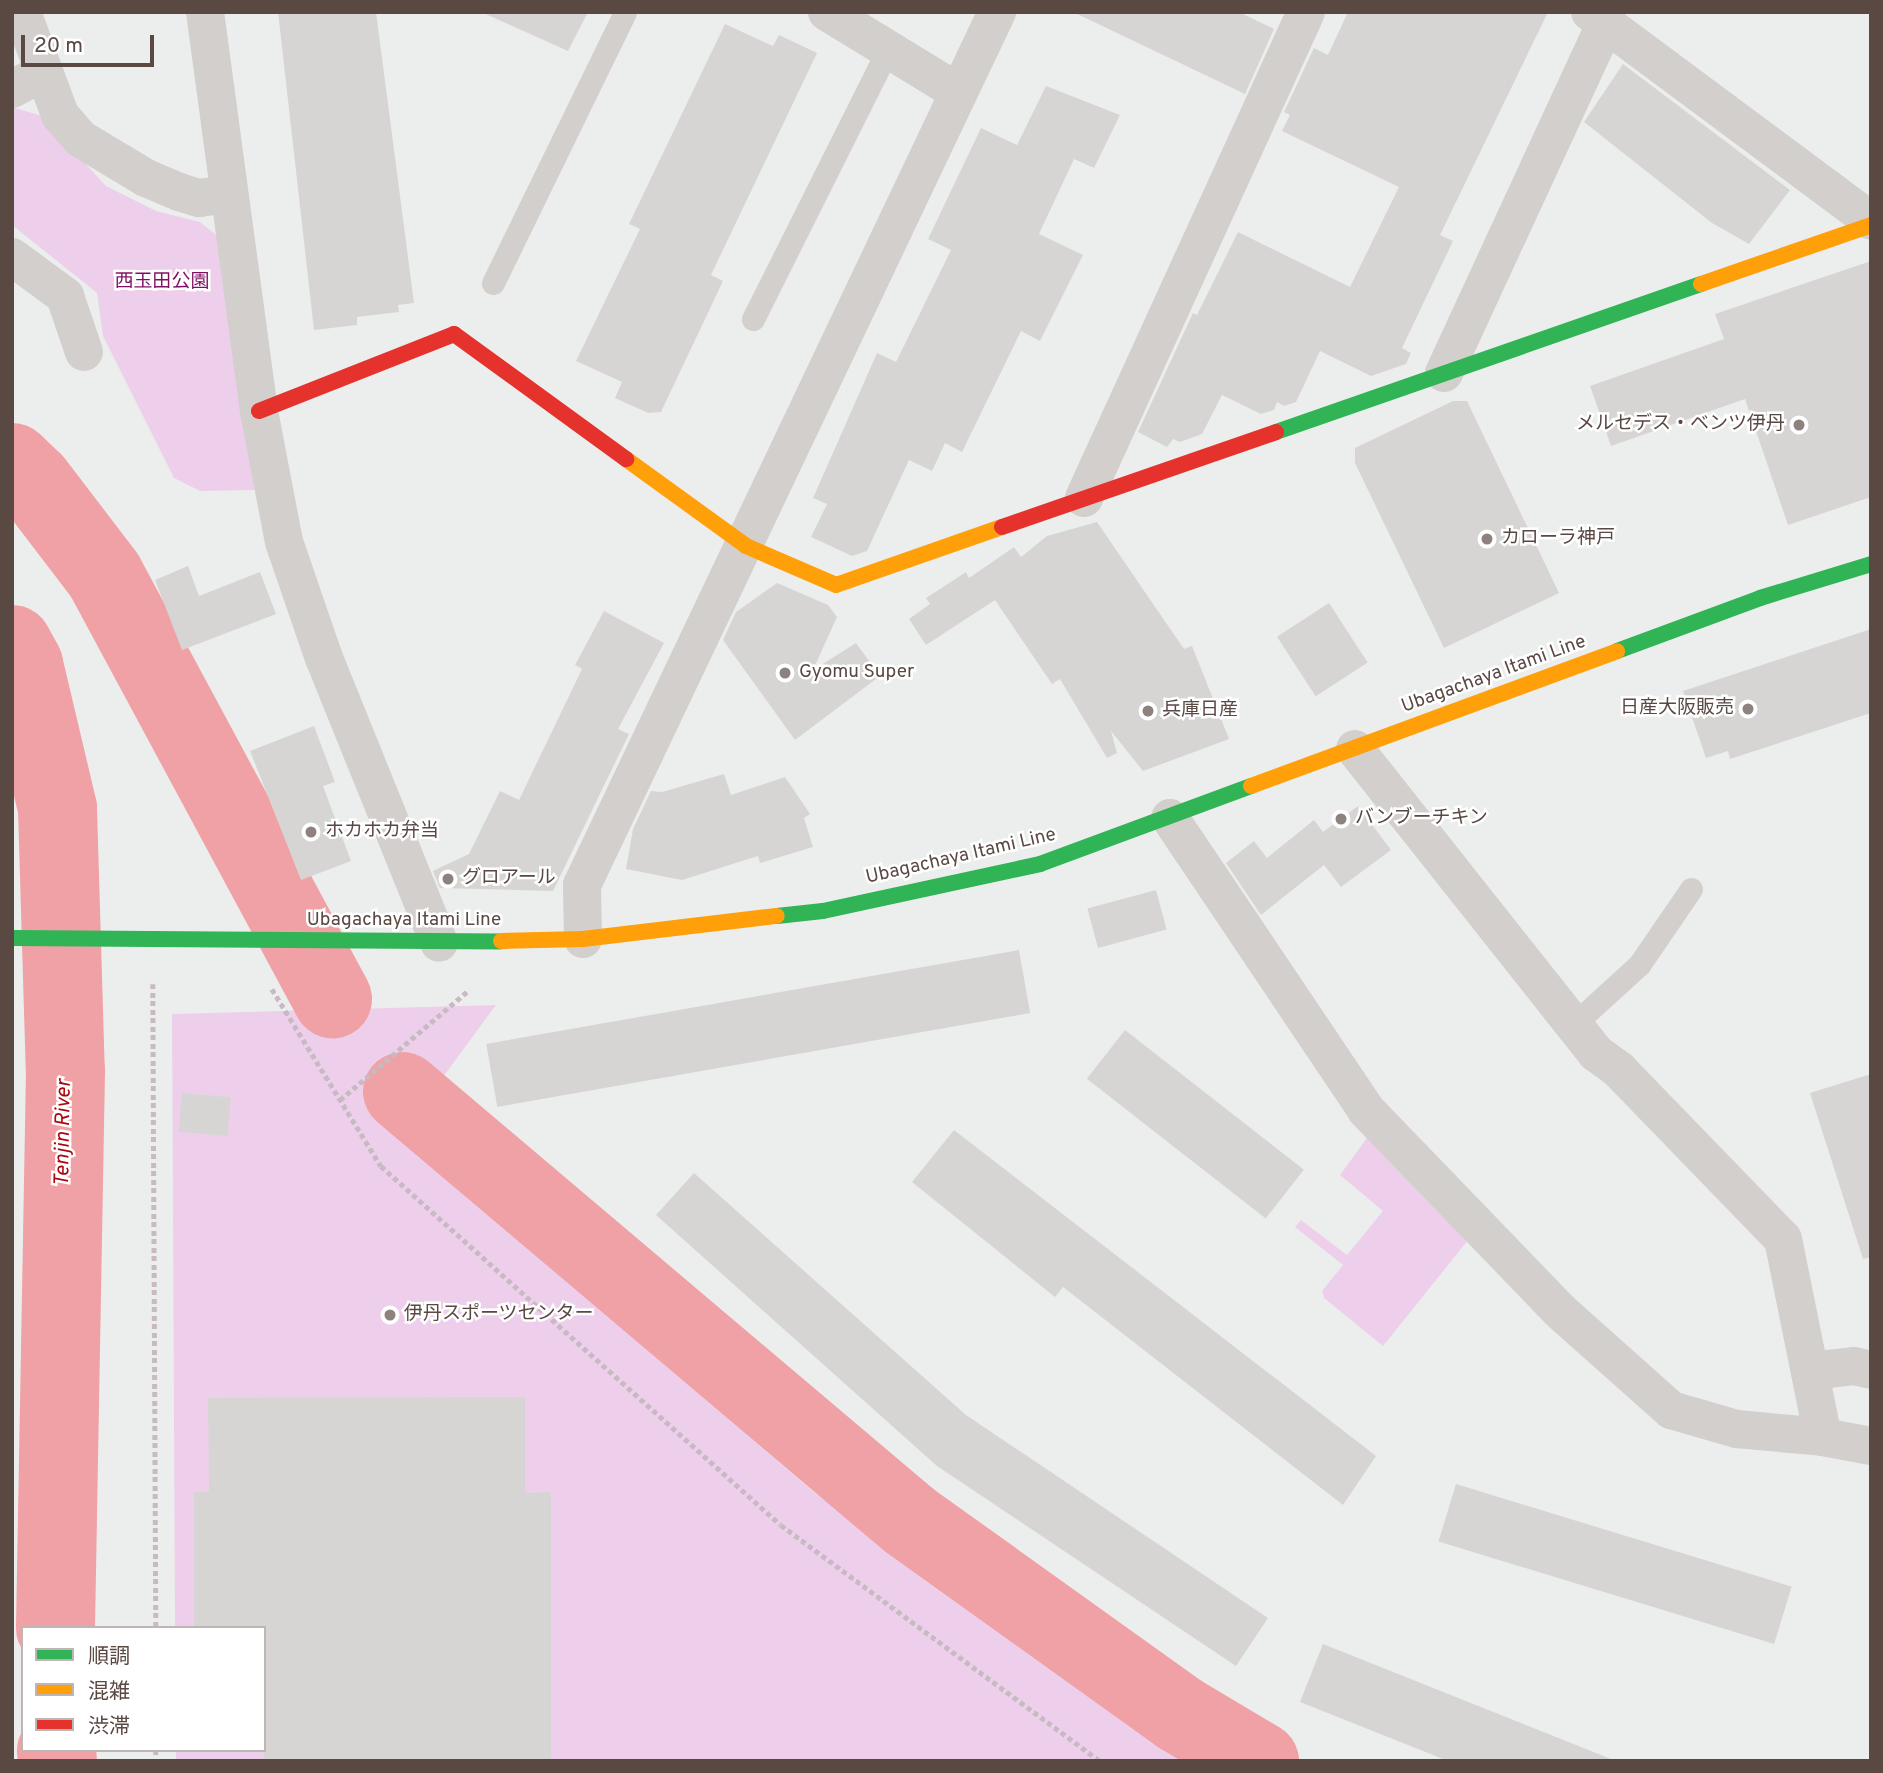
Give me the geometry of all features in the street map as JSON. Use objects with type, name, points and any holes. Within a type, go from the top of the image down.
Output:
[{"type":"main road","points":[[258,411],[454,334],[746,546],[836,585],[1871,223]]},
{"type":"main road","name":"Ubagachaya Itami Line","points":[[12,938],[116,942],[330,943],[583,939],[823,911],[1040,864],[1760,598],[1871,564]]},
{"type":"street","points":[[22,12],[27,81],[81,139],[108,158],[179,192],[200,198],[229,194]]},
{"type":"street","points":[[205,12],[258,411],[284,542],[324,658],[439,943]]},
{"type":"street","points":[[827,12],[958,92]]},
{"type":"street","points":[[583,939],[582,885],[746,546],[997,12]]},
{"type":"street","points":[[1084,498],[1306,12]]},
{"type":"street","points":[[1444,373],[1597,18],[1871,223]]},
{"type":"street","points":[[12,257],[65,296],[84,352]]},
{"type":"street","points":[[1355,749],[1573,1026],[1783,1239],[1822,1437]]},
{"type":"street","points":[[1170,818],[1366,1110],[1578,1328],[1671,1410],[1737,1429],[1822,1437],[1871,1446]]},
{"type":"street","points":[[1810,1371],[1854,1366],[1871,1370]]},
{"type":"lane","points":[[493,283],[625,12]]},
{"type":"lane","points":[[753,319],[888,49]]},
{"type":"lane","points":[[1573,1026],[1639,965],[1691,889]]},
{"type":"path","points":[[153,984],[156,1626]]},
{"type":"path","points":[[272,989],[381,1166],[781,1525],[1100,1761]]},
{"type":"path","points":[[340,1100],[469,989]]},
{"type":"green space","name":"西玉田公園","points":[[12,107],[42,116],[106,186],[156,211],[200,222],[222,240],[255,490],[200,491],[174,478],[103,336],[97,293],[12,225]]},
{"type":"green space","name":"伊丹スポーツセンター","points":[[496,1005],[398,1138],[815,1493],[1182,1761],[176,1761],[176,1752],[266,1752],[266,1626],[175,1626],[172,1014]]},
{"type":"green space","points":[[1369,1135],[1473,1234],[1383,1346],[1324,1298],[1322,1291],[1343,1265],[1295,1227],[1301,1220],[1347,1255],[1383,1211],[1340,1175]]},
{"type":"building","points":[[278,12],[376,12],[414,303],[398,305],[399,312],[357,317],[357,325],[314,330]]},
{"type":"building","points":[[481,12],[588,12],[568,51]]},
{"type":"building","points":[[1073,12],[1239,12],[1274,29],[1245,94]]},
{"type":"building","points":[[1348,12],[1548,12],[1440,235],[1453,241],[1402,348],[1411,353],[1406,364],[1371,376],[1320,351],[1296,402],[1284,406],[1277,402],[1274,410],[1261,414],[1222,395],[1202,434],[1180,442],[1173,439],[1167,447],[1138,432],[1193,313],[1197,315],[1238,232],[1350,287],[1399,187],[1282,131],[1290,115],[1284,112],[1314,48],[1328,55]]},
{"type":"building","points":[[725,24],[773,46],[779,35],[817,53],[711,275],[723,281],[661,412],[648,413],[615,398],[622,382],[576,361],[640,229],[629,224]]},
{"type":"building","points":[[1623,64],[1790,190],[1749,244],[1712,223],[1584,122]]},
{"type":"building","points":[[1046,86],[1120,115],[1094,168],[1074,159],[1039,234],[1083,255],[1040,341],[1021,331],[962,452],[945,443],[932,471],[909,460],[867,551],[852,556],[811,537],[827,504],[813,498],[877,353],[896,362],[951,250],[928,239],[981,128],[1017,145]]},
{"type":"building","points":[[1871,261],[1871,497],[1788,525],[1745,399],[1611,446],[1590,386],[1724,339],[1715,314]]},
{"type":"building","points":[[1453,401],[1467,401],[1559,593],[1444,648],[1355,463],[1355,448]]},
{"type":"building","points":[[1097,522],[1184,649],[1192,646],[1229,739],[1143,771],[1111,731],[1117,753],[1107,758],[1060,679],[1052,684],[995,600],[926,645],[909,619],[930,604],[926,598],[966,572],[969,578],[1014,547],[1021,557],[1047,536]]},
{"type":"building","points":[[188,566],[199,596],[260,572],[276,614],[182,650],[155,580]]},
{"type":"building","points":[[777,583],[828,605],[837,617],[813,670],[856,643],[880,676],[795,740],[723,640],[736,612]]},
{"type":"building","points":[[1329,603],[1368,663],[1316,696],[1277,637]]},
{"type":"building","points":[[604,611],[664,643],[618,729],[629,734],[553,891],[440,888],[433,871],[469,854],[500,791],[519,800],[582,669],[575,665]]},
{"type":"building","points":[[1871,629],[1871,713],[1730,759],[1728,751],[1706,758],[1683,691]]},
{"type":"building","points":[[314,726],[335,782],[323,786],[351,861],[301,880],[250,751]]},
{"type":"building","points":[[724,774],[731,795],[785,777],[810,814],[804,818],[813,847],[760,863],[758,856],[682,880],[626,869],[633,829],[651,791],[662,792]]},
{"type":"building","points":[[1358,806],[1391,850],[1341,887],[1324,865],[1261,915],[1226,863],[1254,841],[1267,858],[1314,820],[1323,832]]},
{"type":"building","points":[[1156,890],[1167,930],[1098,948],[1087,908]]},
{"type":"building","points":[[1019,950],[1030,1013],[497,1107],[486,1044]]},
{"type":"building","points":[[1125,1030],[1304,1170],[1266,1219],[1087,1079]]},
{"type":"building","points":[[1871,1074],[1871,1257],[1863,1259],[1810,1093]]},
{"type":"building","points":[[182,1093],[231,1097],[227,1136],[179,1132]]},
{"type":"building","points":[[954,1130],[1376,1456],[1343,1505],[1063,1287],[1055,1297],[912,1182]]},
{"type":"building","points":[[694,1173],[966,1415],[1268,1618],[1236,1666],[937,1466],[656,1215]]},
{"type":"building","points":[[525,1397],[525,1493],[551,1492],[551,1761],[264,1761],[266,1626],[194,1626],[194,1492],[209,1492],[208,1398]]},
{"type":"building","points":[[1456,1484],[1792,1587],[1774,1644],[1438,1541]]},
{"type":"building","points":[[1323,1644],[1611,1761],[1448,1761],[1300,1702]]},
{"type":"waterway","points":[[12,462],[33,482],[104,575],[332,998]]},
{"type":"waterway","name":"Tenjin River","points":[[12,644],[23,664],[57,808],[65,1070],[55,1626]]},
{"type":"waterway","points":[[402,1091],[909,1520],[1180,1714],[1259,1761]]},
{"type":"waterway","name":"Tenjin River","points":[[56,1752],[57,1761]]},
{"type":"traffic: fast","points":[[1276,432],[1701,284]]},
{"type":"traffic: fast","points":[[1617,651],[1760,598],[1871,564]]},
{"type":"traffic: fast","points":[[777,916],[823,911],[1040,864],[1251,786]]},
{"type":"traffic: fast","points":[[12,938],[501,941]]},
{"type":"traffic: slow","points":[[1701,284],[1871,225]]},
{"type":"traffic: slow","points":[[626,459],[746,546],[836,585],[1002,527]]},
{"type":"traffic: slow","points":[[1251,786],[1617,651]]},
{"type":"traffic: slow","points":[[501,941],[583,939],[777,916]]},
{"type":"traffic: jam","points":[[259,411],[454,334],[626,459]]},
{"type":"traffic: jam","points":[[1002,527],[1276,432]]},
{"type":"place","name":"メルセデス・ベンツ伊丹","points":[[1799,425]]},
{"type":"place","name":"カローラ神戸","points":[[1487,539]]},
{"type":"place","name":"Gyomu Super","points":[[785,673]]},
{"type":"place","name":"日産大阪販売","points":[[1748,709]]},
{"type":"place","name":"兵庫日産","points":[[1148,711]]},
{"type":"place","name":"バンブーチキン","points":[[1341,819]]},
{"type":"place","name":"ホカホカ弁当","points":[[311,832]]},
{"type":"place","name":"グロアール","points":[[448,879]]},
{"type":"place","name":"伊丹スポーツセンター","points":[[390,1315]]}]
